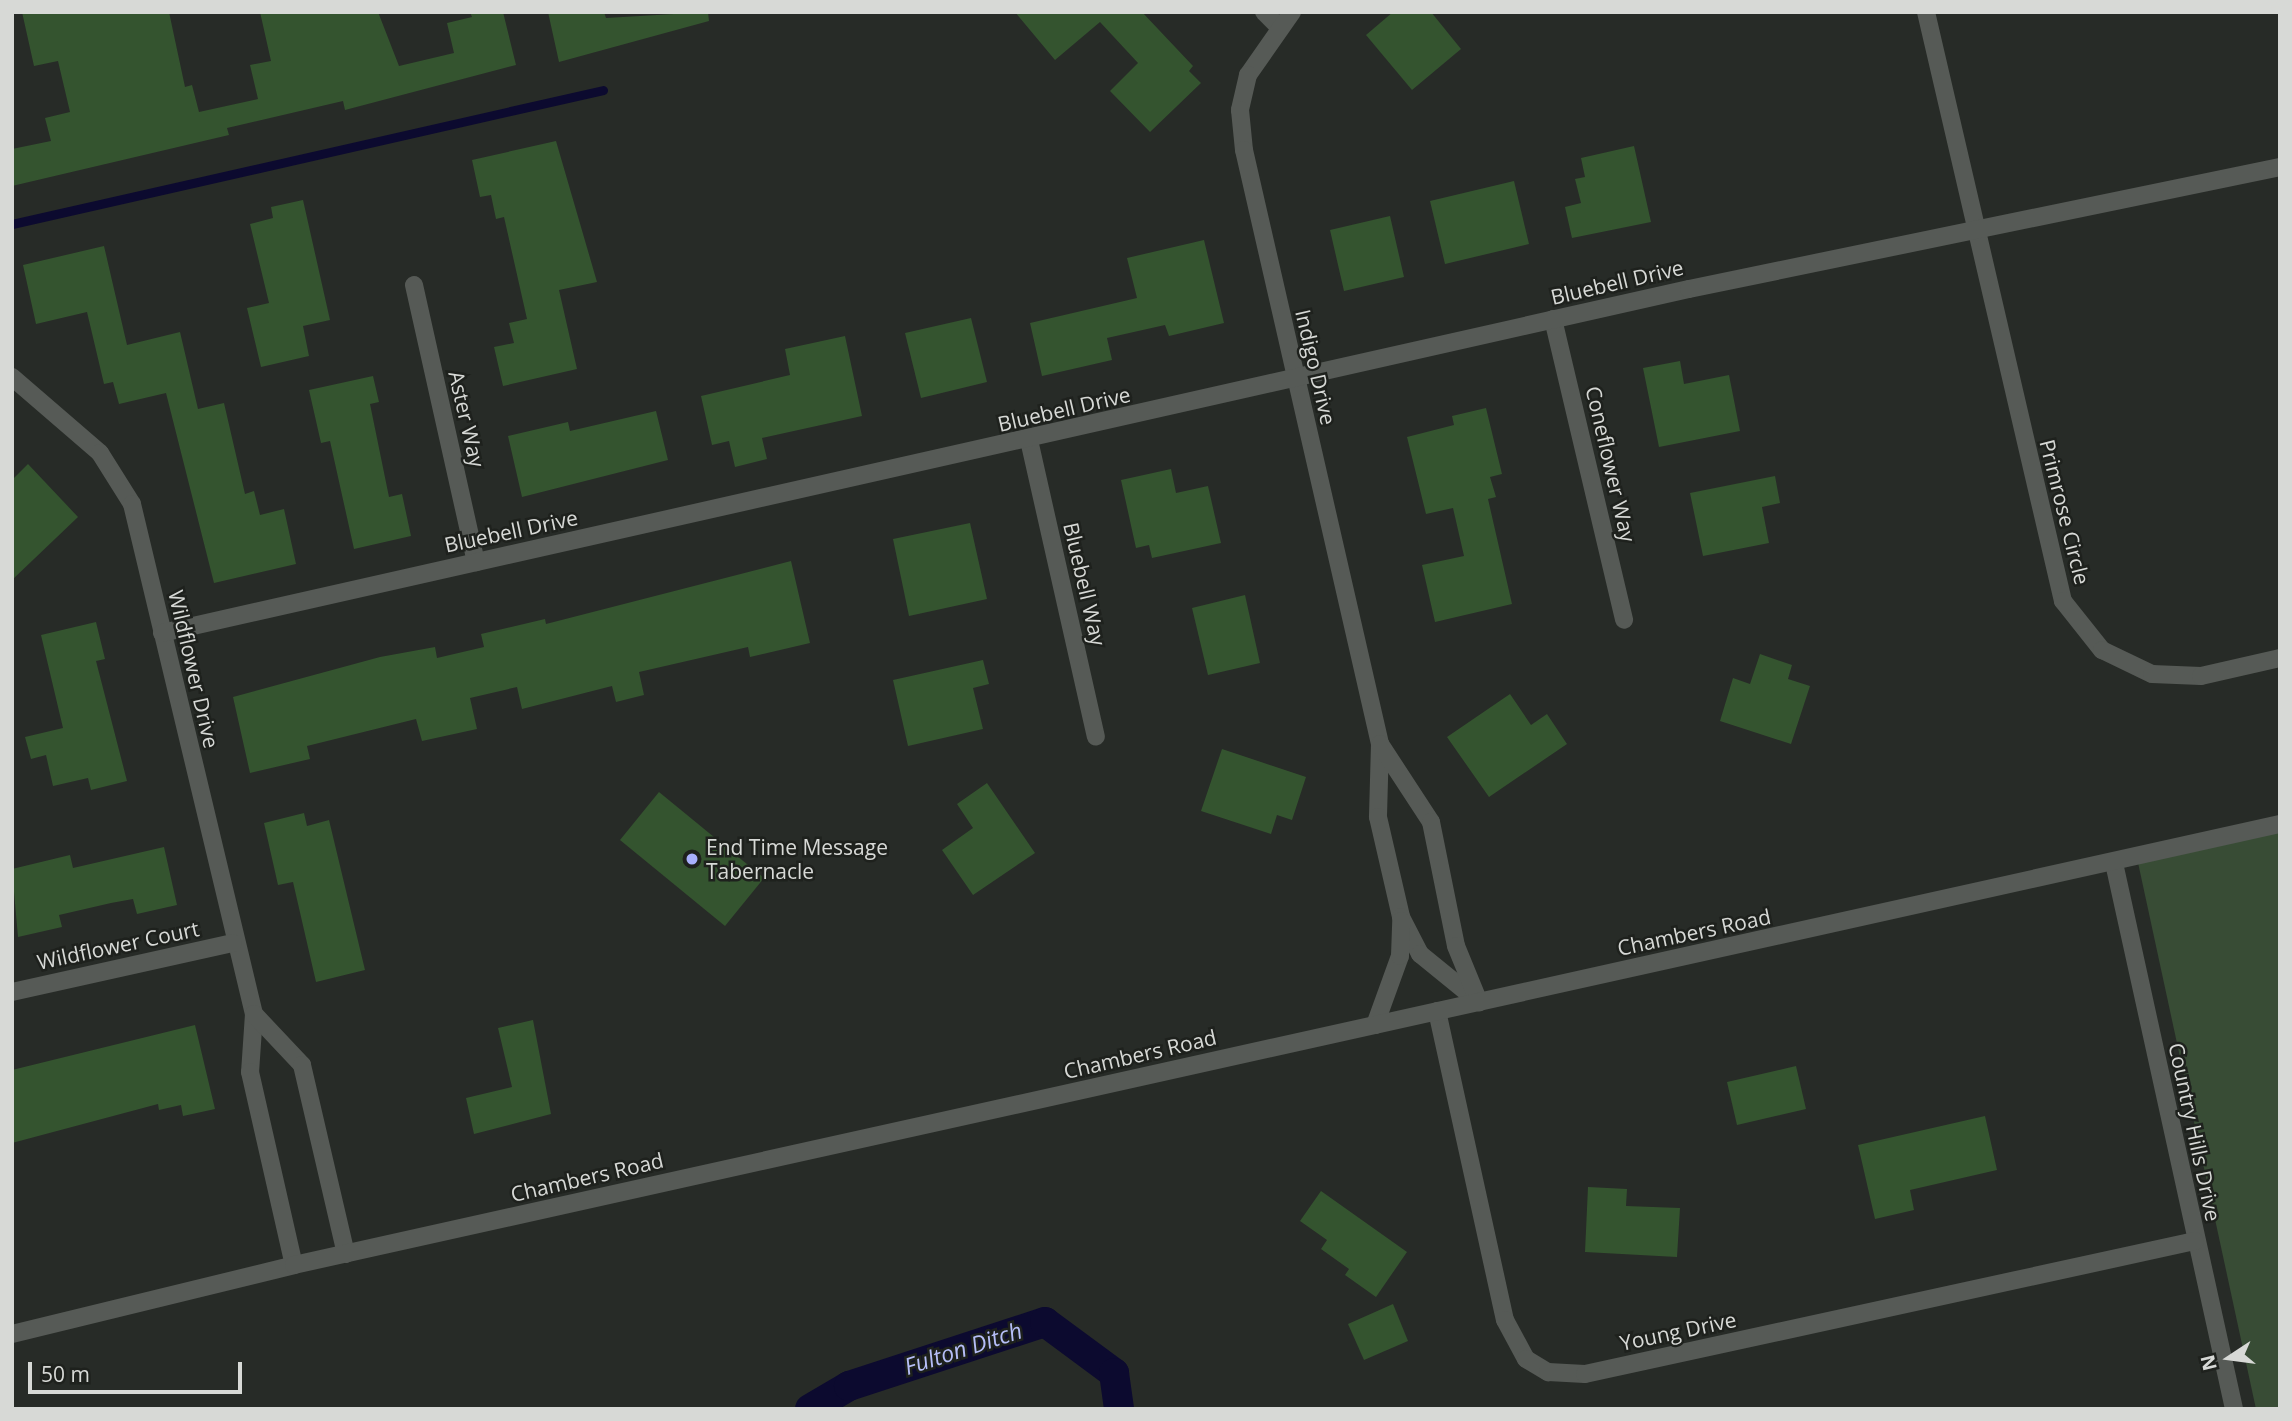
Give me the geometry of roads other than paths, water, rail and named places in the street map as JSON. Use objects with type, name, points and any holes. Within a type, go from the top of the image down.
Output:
[{"type":"street","points":[[1264,12],[1278,26]]},
{"type":"street","name":"Indigo Drive","points":[[1293,12],[1278,26],[1248,75],[1241,129],[1380,744],[1378,817],[1401,917]]},
{"type":"street","name":"Primrose Circle","points":[[1926,12],[2056,580],[2079,627],[2123,664],[2169,677],[2280,658]]},
{"type":"street","points":[[1976,231],[2280,167]]},
{"type":"street","name":"Bluebell Drive","points":[[162,633],[1296,381],[1553,319],[1976,231]]},
{"type":"street","name":"Aster Way","points":[[414,285],[476,562]]},
{"type":"street","name":"Coneflower Way","points":[[1553,319],[1624,620]]},
{"type":"street","name":"Wildflower Drive","points":[[12,377],[113,468],[132,503],[233,943],[254,1014],[250,1072],[294,1265]]},
{"type":"street","name":"Bluebell Way","points":[[1029,440],[1096,737]]},
{"type":"street","name":"Indigo Drive","points":[[1380,744],[1430,822],[1456,946],[1479,1002]]},
{"type":"street","name":"Chambers Road","points":[[12,1334],[294,1265],[2280,824]]},
{"type":"street","name":"Country Hills Drive","points":[[2114,863],[2234,1409]]},
{"type":"street","points":[[1401,917],[1420,954],[1479,1002]]},
{"type":"street","points":[[1375,1025],[1400,956],[1401,917]]},
{"type":"street","name":"Wildflower Court","points":[[12,992],[233,943]]},
{"type":"street","name":"Young Drive","points":[[1437,1011],[1505,1320],[1526,1359],[1548,1372],[1585,1374],[2195,1241]]},
{"type":"street","name":"Wildflower Drive","points":[[254,1014],[302,1065],[346,1254]]},
{"type":"waterway","points":[[12,224],[603,90]]},
{"type":"waterway","name":"Fulton Ditch","points":[[810,1409],[849,1386],[1045,1322],[1114,1373],[1119,1409]]},
{"type":"place","name":"End Time Message Tabernacle","points":[[692,859]]}]
